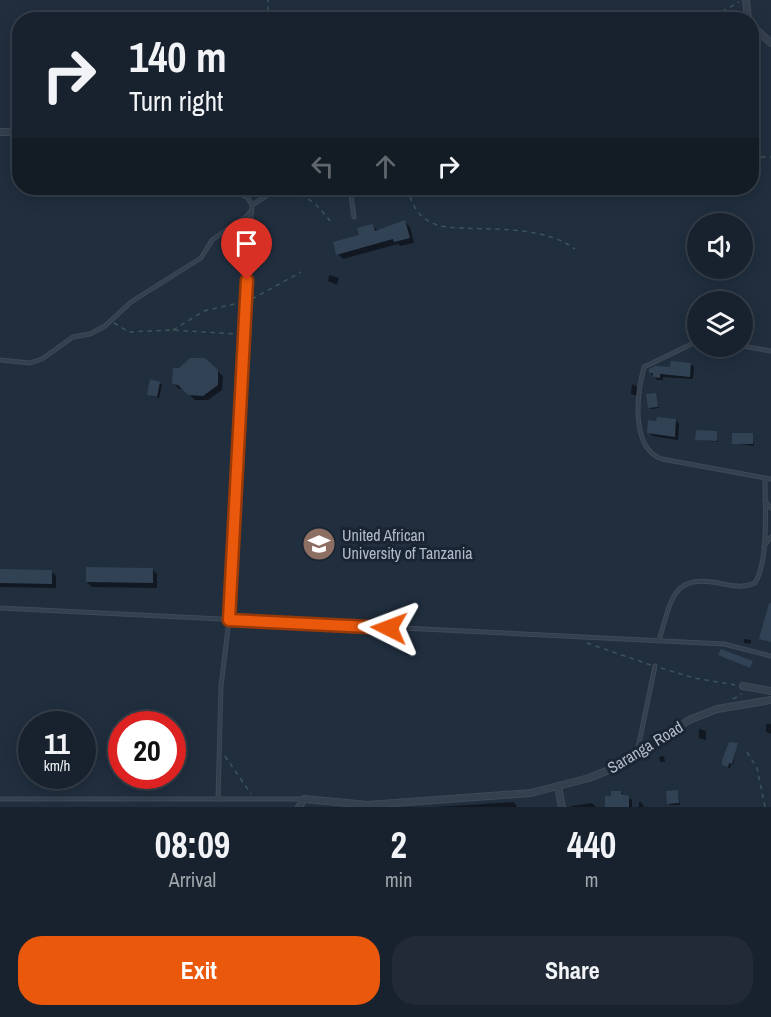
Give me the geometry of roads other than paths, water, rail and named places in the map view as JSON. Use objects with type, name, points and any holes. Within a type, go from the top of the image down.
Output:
[{"type":"street","points":[[759,33],[771,44]]},
{"type":"street","points":[[743,686],[771,691]]},
{"type":"street","name":"Saranga Road","points":[[304,799],[368,805],[447,797],[512,796],[558,786],[613,768],[689,720],[717,709],[771,700]]},
{"type":"street","points":[[558,786],[562,807]]},
{"type":"street","points":[[299,807],[304,799]]},
{"type":"lane","points":[[242,195],[248,198],[252,205]]},
{"type":"lane","points":[[0,360],[30,363],[42,359],[73,337],[90,334],[111,321],[132,302],[201,258],[212,240],[247,216],[252,205],[267,195]]},
{"type":"lane","points":[[351,195],[354,217]]},
{"type":"lane","points":[[218,799],[220,686],[229,620],[250,210]]},
{"type":"lane","points":[[687,346],[644,366],[640,417],[645,446],[654,456],[662,459],[771,479]]},
{"type":"lane","points":[[753,348],[771,351]]},
{"type":"lane","points":[[659,640],[670,601],[683,585],[695,580],[739,588],[755,583],[760,575],[763,548],[765,478]]},
{"type":"lane","points":[[765,501],[771,508]]},
{"type":"lane","points":[[763,548],[771,537]]},
{"type":"lane","points":[[0,608],[724,644],[771,656]]},
{"type":"lane","points":[[636,754],[655,666]]},
{"type":"lane","name":"Saranga Road","points":[[0,799],[304,799]]},
{"type":"lane","points":[[30,806],[31,799]]},
{"type":"lane","points":[[83,807],[84,800]]},
{"type":"place","name":"United African University of Tanzania","points":[[319,544]]}]
